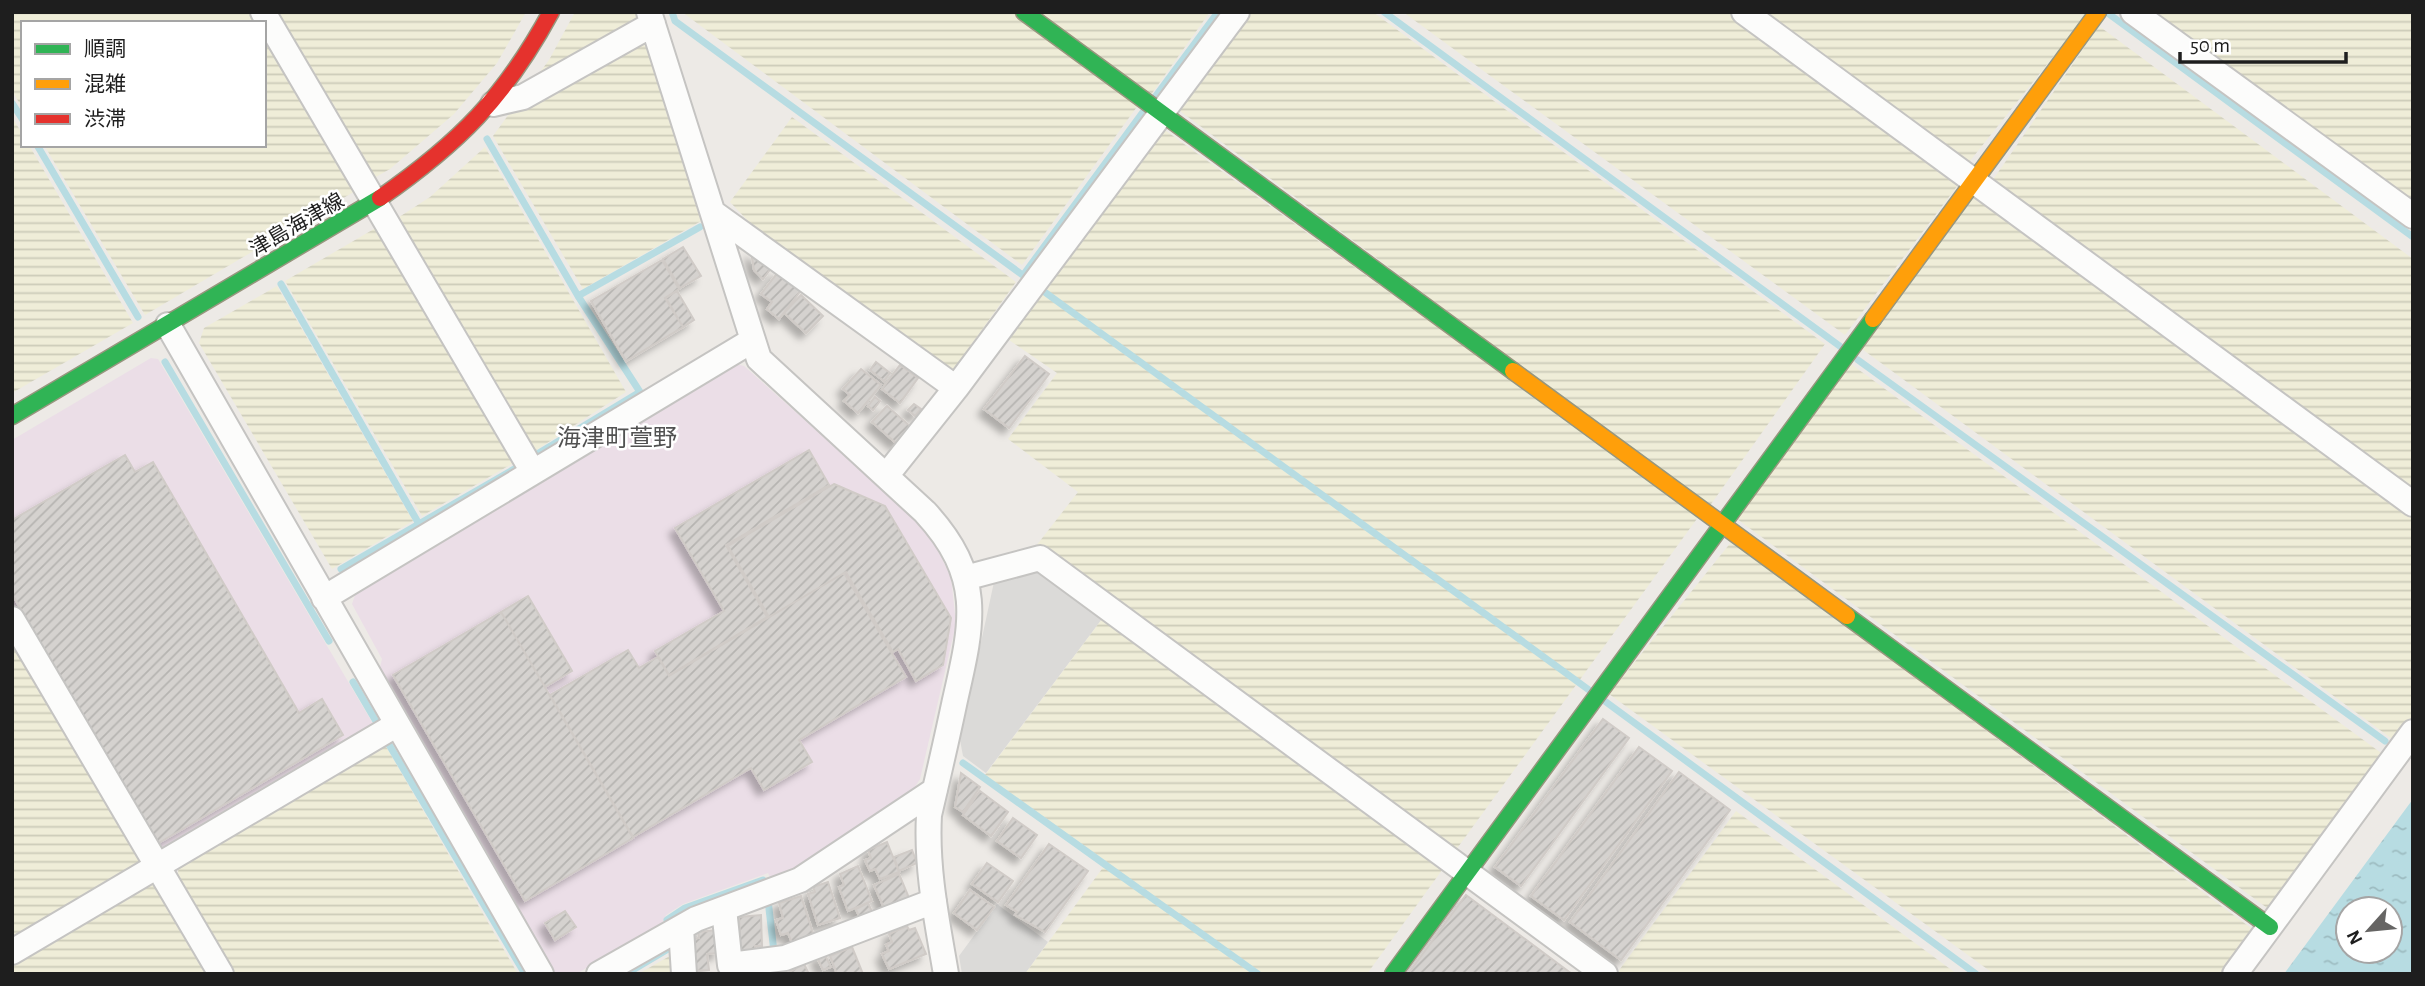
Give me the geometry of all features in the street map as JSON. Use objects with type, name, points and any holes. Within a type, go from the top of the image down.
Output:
[{"type":"street","points":[[263,12],[533,472]]},
{"type":"street","name":"津島海津線","points":[[12,416],[376,203],[414,178],[493,103],[523,62],[551,12]]},
{"type":"street","points":[[1024,12],[2270,927]]},
{"type":"street","points":[[886,477],[956,388],[1237,12]]},
{"type":"street","points":[[1744,12],[2413,504]]},
{"type":"street","points":[[1393,974],[1724,526],[2098,12]]},
{"type":"street","points":[[2133,12],[2413,216]]},
{"type":"street","points":[[493,103],[523,97],[651,18],[759,359],[943,531],[965,578],[970,604],[970,635],[929,815],[928,851],[946,974]]},
{"type":"street","points":[[715,214],[956,388]]},
{"type":"street","points":[[168,325],[541,974]]},
{"type":"street","points":[[324,598],[753,340]]},
{"type":"street","points":[[965,578],[1040,558],[1605,974]]},
{"type":"street","points":[[12,619],[221,974]]},
{"type":"street","points":[[12,951],[396,725]]},
{"type":"street","points":[[2235,974],[2413,732]]},
{"type":"street","points":[[599,974],[681,928],[800,880],[935,790]]},
{"type":"street","points":[[724,909],[730,965],[785,958],[934,901]]},
{"type":"street","points":[[681,928],[684,974]]},
{"type":"shaded area","points":[[12,12],[256,12],[261,21],[21,21],[21,106],[12,91]]},
{"type":"shaded area","points":[[269,12],[526,12],[497,63],[454,114],[390,169],[374,178]]},
{"type":"shaded area","points":[[575,12],[636,12],[639,22],[529,87],[549,60]]},
{"type":"shaded area","points":[[682,12],[1014,12],[1139,104],[1022,265]]},
{"type":"shaded area","points":[[1035,12],[1210,12],[1150,96]]},
{"type":"shaded area","points":[[1246,12],[1373,12],[1825,344],[1709,507],[1176,108]]},
{"type":"shaded area","points":[[1403,12],[1732,12],[1954,176],[1958,185],[1845,335]]},
{"type":"shaded area","points":[[1755,12],[2089,12],[1966,166]]},
{"type":"shaded area","points":[[2145,12],[2413,12],[2413,205]]},
{"type":"shaded area","points":[[2099,26],[2413,259],[2413,495],[1990,184]]},
{"type":"shaded area","points":[[266,31],[357,190],[145,315],[45,147],[266,147]]},
{"type":"shaded area","points":[[645,41],[701,221],[583,289],[493,136],[511,111]]},
{"type":"shaded area","points":[[12,117],[21,132],[21,147],[30,147],[133,323],[12,393]]},
{"type":"shaded area","points":[[792,117],[1016,282],[949,376],[769,243],[730,202]]},
{"type":"shaded area","points":[[1162,128],[1699,516],[1453,854],[1036,546],[1078,492],[1008,439],[1057,373],[1009,340]]},
{"type":"shaded area","points":[[485,147],[626,392],[530,454],[393,221],[430,197]]},
{"type":"shaded area","points":[[1975,195],[2413,510],[2413,725],[2399,744],[1862,349]]},
{"type":"shaded area","points":[[379,226],[517,461],[422,516],[285,281]]},
{"type":"shaded area","points":[[277,286],[413,521],[332,569],[199,343],[204,328]]},
{"type":"shaded area","points":[[151,358],[158,359],[376,729],[164,854],[12,608],[12,440]]},
{"type":"shaded area","points":[[732,363],[744,366],[919,522],[932,539],[951,577],[956,624],[920,779],[913,790],[794,873],[772,881],[768,873],[683,904],[666,915],[661,925],[576,974],[554,974],[378,675],[382,659],[352,604],[358,587]]},
{"type":"shaded area","points":[[1851,364],[2388,758],[2274,913],[1737,519]]},
{"type":"shaded area","points":[[1732,541],[2259,934],[2229,974],[1994,974],[1609,694]]},
{"type":"shaded area","points":[[1040,567],[1105,615],[986,773],[963,756],[960,740],[994,582]]},
{"type":"shaded area","points":[[1105,615],[1445,866],[1367,974],[1025,974],[1107,862],[985,775]]},
{"type":"shaded area","points":[[12,645],[141,860],[139,870],[12,943]]},
{"type":"shaded area","points":[[384,743],[518,974],[235,974],[177,876],[180,863]]},
{"type":"shaded area","points":[[1736,811],[1957,974],[1617,973]]},
{"type":"shaded area","points":[[145,883],[153,883],[206,974],[12,974],[12,963]]},
{"type":"shaded area","points":[[997,904],[1048,942],[1025,974],[962,974],[959,956]]},
{"type":"shaded area","points":[[675,953],[676,974],[638,974]]},
{"type":"water","points":[[2413,799],[2413,974],[2284,974],[2334,906],[2334,965],[2404,965],[2404,895],[2342,895]]},
{"type":"building","points":[[683,247],[701,276],[680,288],[663,259]]},
{"type":"building","points":[[751,252],[772,267],[763,279],[754,270]]},
{"type":"building","points":[[662,260],[679,289],[665,298],[683,327],[626,361],[591,301]]},
{"type":"building","points":[[779,271],[802,289],[779,319],[767,309],[772,302],[761,294]]},
{"type":"building","points":[[677,291],[694,320],[683,327],[666,298]]},
{"type":"building","points":[[801,295],[823,316],[806,333],[784,313]]},
{"type":"building","points":[[1025,356],[1049,374],[1009,428],[984,409]]},
{"type":"building","points":[[876,362],[890,373],[884,381],[870,370]]},
{"type":"building","points":[[900,365],[918,378],[900,403],[882,389]]},
{"type":"building","points":[[861,369],[881,385],[858,413],[844,401],[850,395],[843,389]]},
{"type":"building","points":[[875,397],[880,401],[873,410],[868,406]]},
{"type":"building","points":[[914,404],[921,409],[915,416],[908,410]]},
{"type":"building","points":[[887,406],[911,427],[897,444],[872,422]]},
{"type":"building","points":[[809,450],[829,485],[726,545],[767,617],[669,675],[655,651],[724,611],[675,528]]},
{"type":"building","points":[[125,455],[135,472],[153,462],[299,713],[322,699],[343,735],[157,844],[12,594],[12,520]]},
{"type":"building","points":[[834,484],[885,506],[951,618],[943,665],[916,681],[898,649],[893,652],[846,572],[769,617],[728,546]]},
{"type":"building","points":[[844,573],[906,677],[799,740],[812,762],[764,790],[751,768],[633,837],[550,695],[628,650],[639,668],[658,657],[669,676]]},
{"type":"building","points":[[528,596],[572,671],[545,687],[501,612]]},
{"type":"building","points":[[501,612],[633,838],[525,901],[393,675]]},
{"type":"building","points":[[1603,719],[1629,738],[1521,886],[1495,867]]},
{"type":"building","points":[[1639,747],[1672,771],[1564,920],[1531,896]]},
{"type":"building","points":[[1679,772],[1730,810],[1621,960],[1570,922]]},
{"type":"building","points":[[961,773],[980,787],[963,812],[955,807]]},
{"type":"building","points":[[980,791],[1008,812],[991,836],[963,815]]},
{"type":"building","points":[[1013,818],[1037,835],[1021,858],[997,841]]},
{"type":"building","points":[[887,842],[899,872],[880,879],[875,869],[870,871],[865,860],[871,858],[868,850]]},
{"type":"building","points":[[1049,844],[1088,871],[1045,932],[1015,915],[1017,912],[1006,905]]},
{"type":"building","points":[[912,850],[917,863],[899,871],[894,857]]},
{"type":"building","points":[[987,863],[1013,881],[998,902],[972,884]]},
{"type":"building","points":[[858,866],[872,901],[848,911],[839,887],[844,885],[840,874]]},
{"type":"building","points":[[899,874],[909,898],[884,908],[874,885]]},
{"type":"building","points":[[828,882],[840,918],[818,925],[808,894],[815,892],[813,887]]},
{"type":"building","points":[[970,890],[994,907],[977,930],[954,913]]},
{"type":"building","points":[[1466,895],[1572,974],[1408,974]]},
{"type":"building","points":[[801,896],[814,936],[792,943],[788,933],[781,935],[776,920],[783,918],[779,903]]},
{"type":"building","points":[[868,903],[873,914],[860,919],[856,909]]},
{"type":"building","points":[[565,911],[576,927],[555,940],[545,923]]},
{"type":"building","points":[[761,915],[762,946],[755,946],[756,955],[741,956],[739,917]]},
{"type":"building","points":[[907,926],[909,930],[915,928],[926,954],[889,969],[882,954],[889,951],[886,945],[892,942],[889,934]]},
{"type":"building","points":[[717,930],[719,953],[707,954],[709,970],[691,971],[689,939],[699,938],[698,932]]},
{"type":"building","points":[[852,947],[863,974],[837,974],[830,956]]},
{"type":"building","points":[[824,953],[831,967],[823,970],[817,957]]},
{"type":"building","points":[[804,964],[809,974],[786,974]]},
{"type":"waterway","points":[[672,12],[675,21],[1028,279]]},
{"type":"waterway","points":[[1155,97],[1218,12]]},
{"type":"waterway","points":[[1384,12],[1841,347]]},
{"type":"waterway","points":[[2109,14],[2413,237]]},
{"type":"waterway","points":[[12,103],[21,117]]},
{"type":"waterway","points":[[1024,274],[1143,112]]},
{"type":"waterway","points":[[487,139],[578,296]]},
{"type":"waterway","points":[[38,147],[138,317]]},
{"type":"waterway","points":[[534,456],[640,392],[578,296],[700,227]]},
{"type":"waterway","points":[[281,284],[419,524]]},
{"type":"waterway","points":[[1046,293],[1589,690]]},
{"type":"waterway","points":[[1858,360],[2385,741]]},
{"type":"waterway","points":[[165,362],[329,641]]},
{"type":"waterway","points":[[341,569],[516,468]]},
{"type":"waterway","points":[[353,682],[377,723]]},
{"type":"waterway","points":[[1606,702],[1976,974]]},
{"type":"waterway","points":[[388,743],[525,974]]},
{"type":"waterway","points":[[963,763],[1258,974]]},
{"type":"waterway","points":[[667,920],[685,908],[763,880]]},
{"type":"waterway","points":[[768,900],[774,952]]},
{"type":"waterway","points":[[626,974],[668,949],[668,945]]},
{"type":"traffic: fast","points":[[1024,12],[1513,371]]},
{"type":"traffic: fast","points":[[12,416],[380,198]]},
{"type":"traffic: fast","points":[[1393,974],[1873,319]]},
{"type":"traffic: fast","points":[[1847,616],[2270,927]]},
{"type":"traffic: slow","points":[[1873,319],[2098,12]]},
{"type":"traffic: slow","points":[[1513,371],[1847,616]]},
{"type":"traffic: jam","points":[[380,198],[434,158],[478,116],[516,69],[551,12]]},
{"type":"district","name":"海津町萱野","points":[[617,439]]}]
